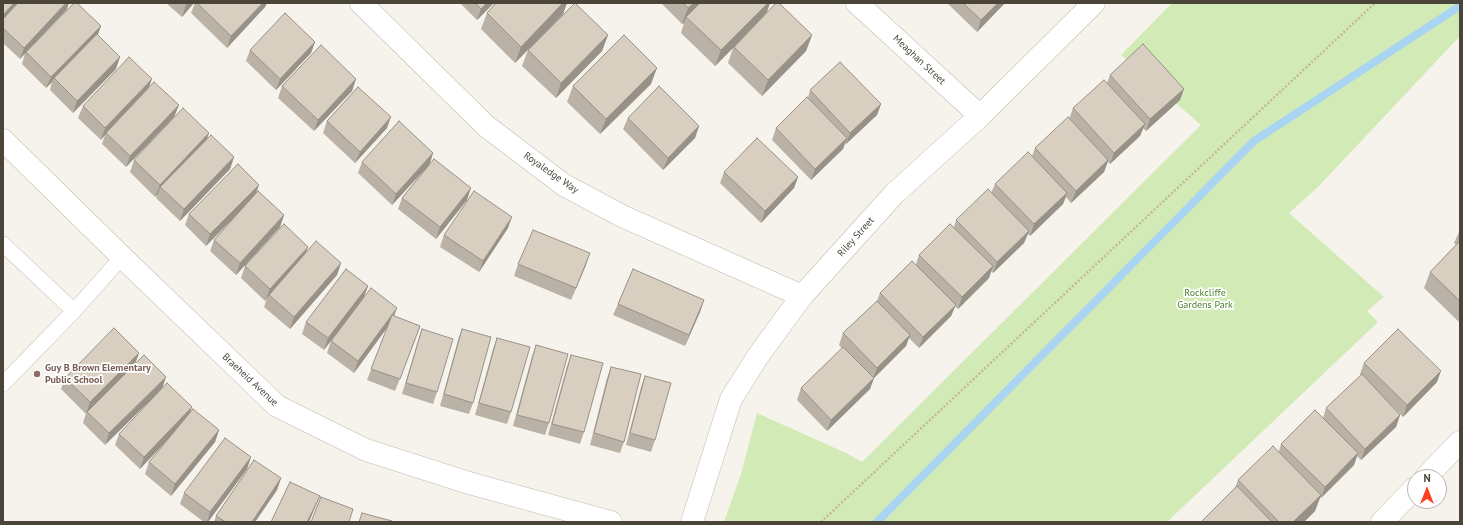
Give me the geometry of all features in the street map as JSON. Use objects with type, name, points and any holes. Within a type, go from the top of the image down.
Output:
[{"type":"street","name":"Royaledge Way","points":[[361,3],[486,126],[564,185],[622,216],[802,296]]},
{"type":"street","name":"Meaghan Street","points":[[857,3],[980,116]]},
{"type":"street","name":"Riley Street","points":[[692,522],[731,399],[758,356],[802,296],[894,194],[980,116],[1094,3]]},
{"type":"street","name":"Braeheid Avenue","points":[[3,140],[277,406],[366,450],[469,483],[611,522]]},
{"type":"street","points":[[1434,469],[1460,442]]},
{"type":"street","points":[[1382,522],[1407,496]]},
{"type":"lane","points":[[3,244],[74,311]]},
{"type":"lane","points":[[3,384],[74,311],[122,257]]},
{"type":"path","points":[[821,522],[1375,3]]},
{"type":"green space","name":"Rockcliffe Gardens Park","points":[[1172,3],[1460,3],[1460,36],[1318,187],[1289,213],[1384,297],[1367,311],[1378,322],[1167,522],[724,522],[741,474],[757,413],[846,453],[862,462],[1201,125],[1121,55]]},
{"type":"building","points":[[3,3],[14,3],[3,15]]},
{"type":"building","points":[[18,3],[66,3],[24,48],[3,28],[3,19]]},
{"type":"building","points":[[74,3],[77,3],[101,26],[51,77],[26,52]]},
{"type":"building","points":[[197,3],[263,3],[231,36]]},
{"type":"building","points":[[475,3],[487,3],[481,9]]},
{"type":"building","points":[[496,3],[563,3],[521,47],[487,13]]},
{"type":"building","points":[[575,3],[608,35],[561,83],[528,50]]},
{"type":"building","points":[[683,3],[694,3],[688,8]]},
{"type":"building","points":[[700,3],[768,3],[721,50],[686,17]]},
{"type":"building","points":[[776,3],[779,3],[812,35],[768,80],[734,47]]},
{"type":"building","points":[[963,3],[998,3],[981,20]]},
{"type":"building","points":[[285,13],[315,42],[280,79],[250,50]]},
{"type":"building","points":[[97,34],[120,57],[77,101],[54,78]]},
{"type":"building","points":[[624,35],[657,68],[606,119],[573,86]]},
{"type":"building","points":[[1143,44],[1184,89],[1150,119],[1110,75]]},
{"type":"building","points":[[321,45],[356,79],[318,120],[282,86]]},
{"type":"building","points":[[129,57],[152,79],[105,128],[83,106]]},
{"type":"building","points":[[840,62],[881,104],[850,133],[810,90]]},
{"type":"building","points":[[1104,80],[1145,124],[1114,153],[1073,108]]},
{"type":"building","points":[[154,82],[179,105],[130,156],[106,133]]},
{"type":"building","points":[[659,86],[699,126],[668,158],[628,118]]},
{"type":"building","points":[[358,87],[391,117],[360,152],[327,121]]},
{"type":"building","points":[[807,97],[847,138],[815,169],[776,128]]},
{"type":"building","points":[[183,108],[209,133],[160,185],[134,160]]},
{"type":"building","points":[[1068,117],[1108,160],[1076,191],[1035,148]]},
{"type":"building","points":[[399,121],[433,153],[396,194],[362,162]]},
{"type":"building","points":[[211,135],[234,157],[184,209],[160,187]]},
{"type":"building","points":[[757,138],[798,177],[765,211],[724,172]]},
{"type":"building","points":[[1028,152],[1067,193],[1034,224],[995,184]]},
{"type":"building","points":[[434,159],[471,188],[440,227],[402,198]]},
{"type":"building","points":[[238,164],[259,185],[210,234],[189,214]]},
{"type":"building","points":[[988,189],[1029,231],[997,262],[956,220]]},
{"type":"building","points":[[258,191],[284,215],[240,263],[214,240]]},
{"type":"building","points":[[474,191],[512,217],[483,261],[444,235]]},
{"type":"building","points":[[284,224],[308,247],[270,289],[245,266]]},
{"type":"building","points":[[950,224],[993,266],[962,297],[919,255]]},
{"type":"building","points":[[533,230],[590,253],[576,288],[518,264]]},
{"type":"building","points":[[316,241],[341,263],[294,317],[269,295]]},
{"type":"building","points":[[1460,241],[1460,301],[1430,272]]},
{"type":"building","points":[[912,261],[956,305],[923,337],[880,293]]},
{"type":"building","points":[[346,269],[368,286],[328,338],[306,322]]},
{"type":"building","points":[[633,269],[704,300],[689,335],[618,304]]},
{"type":"building","points":[[371,288],[397,308],[358,361],[331,341]]},
{"type":"building","points":[[877,301],[910,335],[877,368],[843,333]]},
{"type":"building","points":[[392,315],[420,326],[400,379],[371,369]]},
{"type":"building","points":[[114,328],[139,353],[90,402],[65,378]]},
{"type":"building","points":[[422,329],[453,339],[437,392],[406,383]]},
{"type":"building","points":[[462,329],[491,337],[473,403],[444,394]]},
{"type":"building","points":[[1398,329],[1441,371],[1407,405],[1364,363]]},
{"type":"building","points":[[497,338],[530,347],[511,412],[479,403]]},
{"type":"building","points":[[536,345],[568,354],[549,423],[517,415]]},
{"type":"building","points":[[843,347],[874,378],[831,420],[801,388]]},
{"type":"building","points":[[144,355],[166,377],[109,433],[87,412]]},
{"type":"building","points":[[571,355],[603,363],[584,432],[552,424]]},
{"type":"building","points":[[611,367],[641,374],[624,442],[594,433]]},
{"type":"building","points":[[1362,374],[1400,415],[1365,449],[1326,408]]},
{"type":"building","points":[[645,376],[671,383],[655,440],[630,433]]},
{"type":"building","points":[[167,383],[192,407],[144,457],[119,434]]},
{"type":"building","points":[[193,409],[219,430],[175,484],[149,462]]},
{"type":"building","points":[[1315,410],[1358,453],[1325,487],[1281,444]]},
{"type":"building","points":[[225,438],[251,457],[210,512],[184,493]]},
{"type":"building","points":[[1273,446],[1321,495],[1293,522],[1279,522],[1238,480]]},
{"type":"building","points":[[254,460],[281,478],[252,522],[226,522],[216,516]]},
{"type":"building","points":[[290,482],[320,496],[307,522],[271,522]]},
{"type":"building","points":[[1237,486],[1272,522],[1201,522]]},
{"type":"building","points":[[321,497],[353,509],[349,522],[311,522]]},
{"type":"building","points":[[362,513],[392,521],[392,522],[359,522]]},
{"type":"waterway","points":[[877,522],[1254,141],[1460,6]]},
{"type":"place","name":"Guy B Brown Elementary Public School","points":[[37,374]]}]
